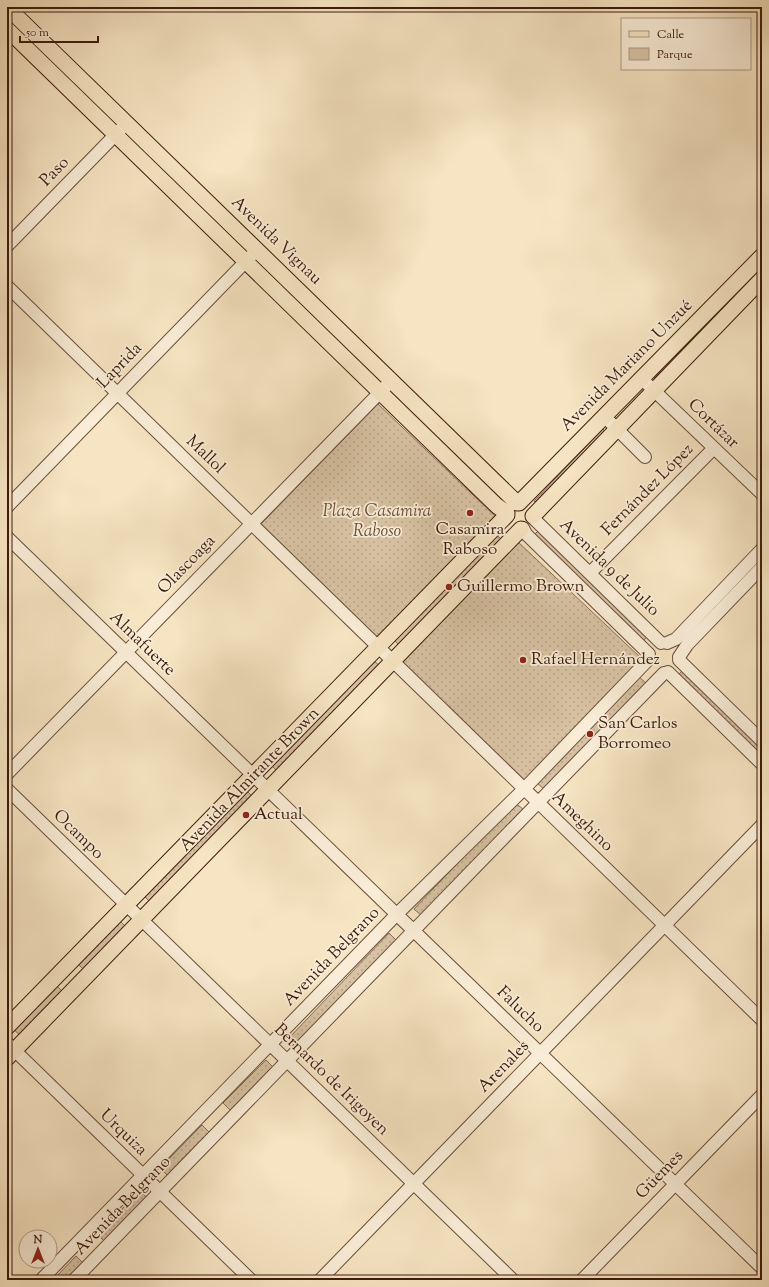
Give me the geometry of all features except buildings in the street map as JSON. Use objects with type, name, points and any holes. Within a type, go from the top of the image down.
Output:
[{"type":"main road","name":"Avenida Vignau","points":[[8,7],[392,380],[513,509]]},
{"type":"main road","name":"Avenida Vignau","points":[[7,29],[497,506],[513,509]]},
{"type":"main road","name":"Avenida Mariano Unzué","points":[[513,509],[762,256]]},
{"type":"main road","name":"Avenida Mariano Unzué","points":[[527,523],[762,279]]},
{"type":"main road","points":[[529,507],[527,523],[516,528],[510,523],[513,509],[529,507]]},
{"type":"main road","name":"Avenida Almirante Brown","points":[[7,1027],[379,648],[513,509]]},
{"type":"main road","name":"Avenida Almirante Brown","points":[[9,1051],[141,920],[527,523]]},
{"type":"street","name":"Paso","points":[[7,246],[127,122]]},
{"type":"street","name":"Laprida","points":[[7,507],[258,249]]},
{"type":"street","name":"Mallol","points":[[7,286],[379,648]]},
{"type":"street","name":"Cortázar","points":[[641,378],[762,494]]},
{"type":"street","name":"Olascoaga","points":[[7,774],[392,380]]},
{"type":"street","points":[[604,416],[645,457]]},
{"type":"street","name":"Fernández López","points":[[590,573],[714,448]]},
{"type":"street","name":"Avenida 9 de Julio","points":[[527,523],[590,573],[664,643]]},
{"type":"street","name":"Avenida 9 de Julio","points":[[527,523],[526,534],[649,657]]},
{"type":"street","name":"Almafuerte","points":[[7,537],[253,776]]},
{"type":"street","points":[[666,673],[675,669],[679,658],[687,645],[762,549]]},
{"type":"street","points":[[762,567],[731,590],[676,639],[653,647],[649,657],[652,668],[656,671],[666,673],[762,764]]},
{"type":"street","points":[[664,643],[674,646],[679,658],[762,741]]},
{"type":"street","name":"Ameghino","points":[[379,648],[762,1020]]},
{"type":"street","name":"Avenida Belgrano","points":[[41,1280],[144,1176],[397,914],[524,789],[649,657]]},
{"type":"street","name":"Avenida Belgrano","points":[[74,1280],[538,802],[666,673]]},
{"type":"street","name":"Falucho","points":[[253,776],[762,1268]]},
{"type":"street","name":"Ocampo","points":[[7,789],[126,905]]},
{"type":"street","name":"Arenales","points":[[320,1280],[762,825]]},
{"type":"street","name":"Bernardo de Irigoyen","points":[[126,905],[513,1280]]},
{"type":"street","name":"Urquiza","points":[[9,1051],[144,1176],[251,1280]]},
{"type":"street","name":"Güemes","points":[[582,1280],[762,1095]]},
{"type":"green space","points":[[762,267],[762,270],[655,379],[654,378]]},
{"type":"green space","name":"Plaza Casamira Raboso","points":[[378,404],[496,517],[378,638],[261,524]]},
{"type":"green space","points":[[603,429],[605,431],[535,502],[534,501]]},
{"type":"green space","points":[[539,530],[648,636],[642,642],[534,535]]},
{"type":"green space","points":[[495,533],[502,540],[400,646],[393,639]]},
{"type":"green space","points":[[517,541],[642,659],[526,784],[399,661]]},
{"type":"green space","points":[[373,660],[381,667],[279,773],[272,766]]},
{"type":"green space","points":[[684,669],[762,746],[762,757],[678,675]]},
{"type":"green space","points":[[639,677],[646,683],[545,790],[537,783]]},
{"type":"green space","points":[[245,789],[252,796],[150,902],[143,895]]},
{"type":"green space","points":[[515,803],[523,809],[421,915],[414,909]]},
{"type":"green space","points":[[119,920],[126,927],[84,970],[77,963]]},
{"type":"green space","points":[[389,933],[396,940],[295,1046],[288,1039]]},
{"type":"green space","points":[[56,985],[63,992],[20,1035],[13,1029]]},
{"type":"green space","points":[[266,1060],[273,1067],[230,1110],[223,1103]]},
{"type":"green space","points":[[202,1125],[209,1132],[167,1175],[160,1168]]},
{"type":"green space","points":[[140,1191],[147,1198],[104,1241],[97,1234]]},
{"type":"green space","points":[[76,1256],[83,1263],[66,1280],[53,1280]]},
{"type":"place","name":"Casamira Raboso","points":[[470,513]]},
{"type":"place","name":"Guillermo Brown","points":[[449,587]]},
{"type":"place","name":"Rafael Hernández","points":[[523,660]]},
{"type":"place","name":"San Carlos Borromeo","points":[[590,734]]},
{"type":"place","name":"Actual","points":[[246,815]]}]
